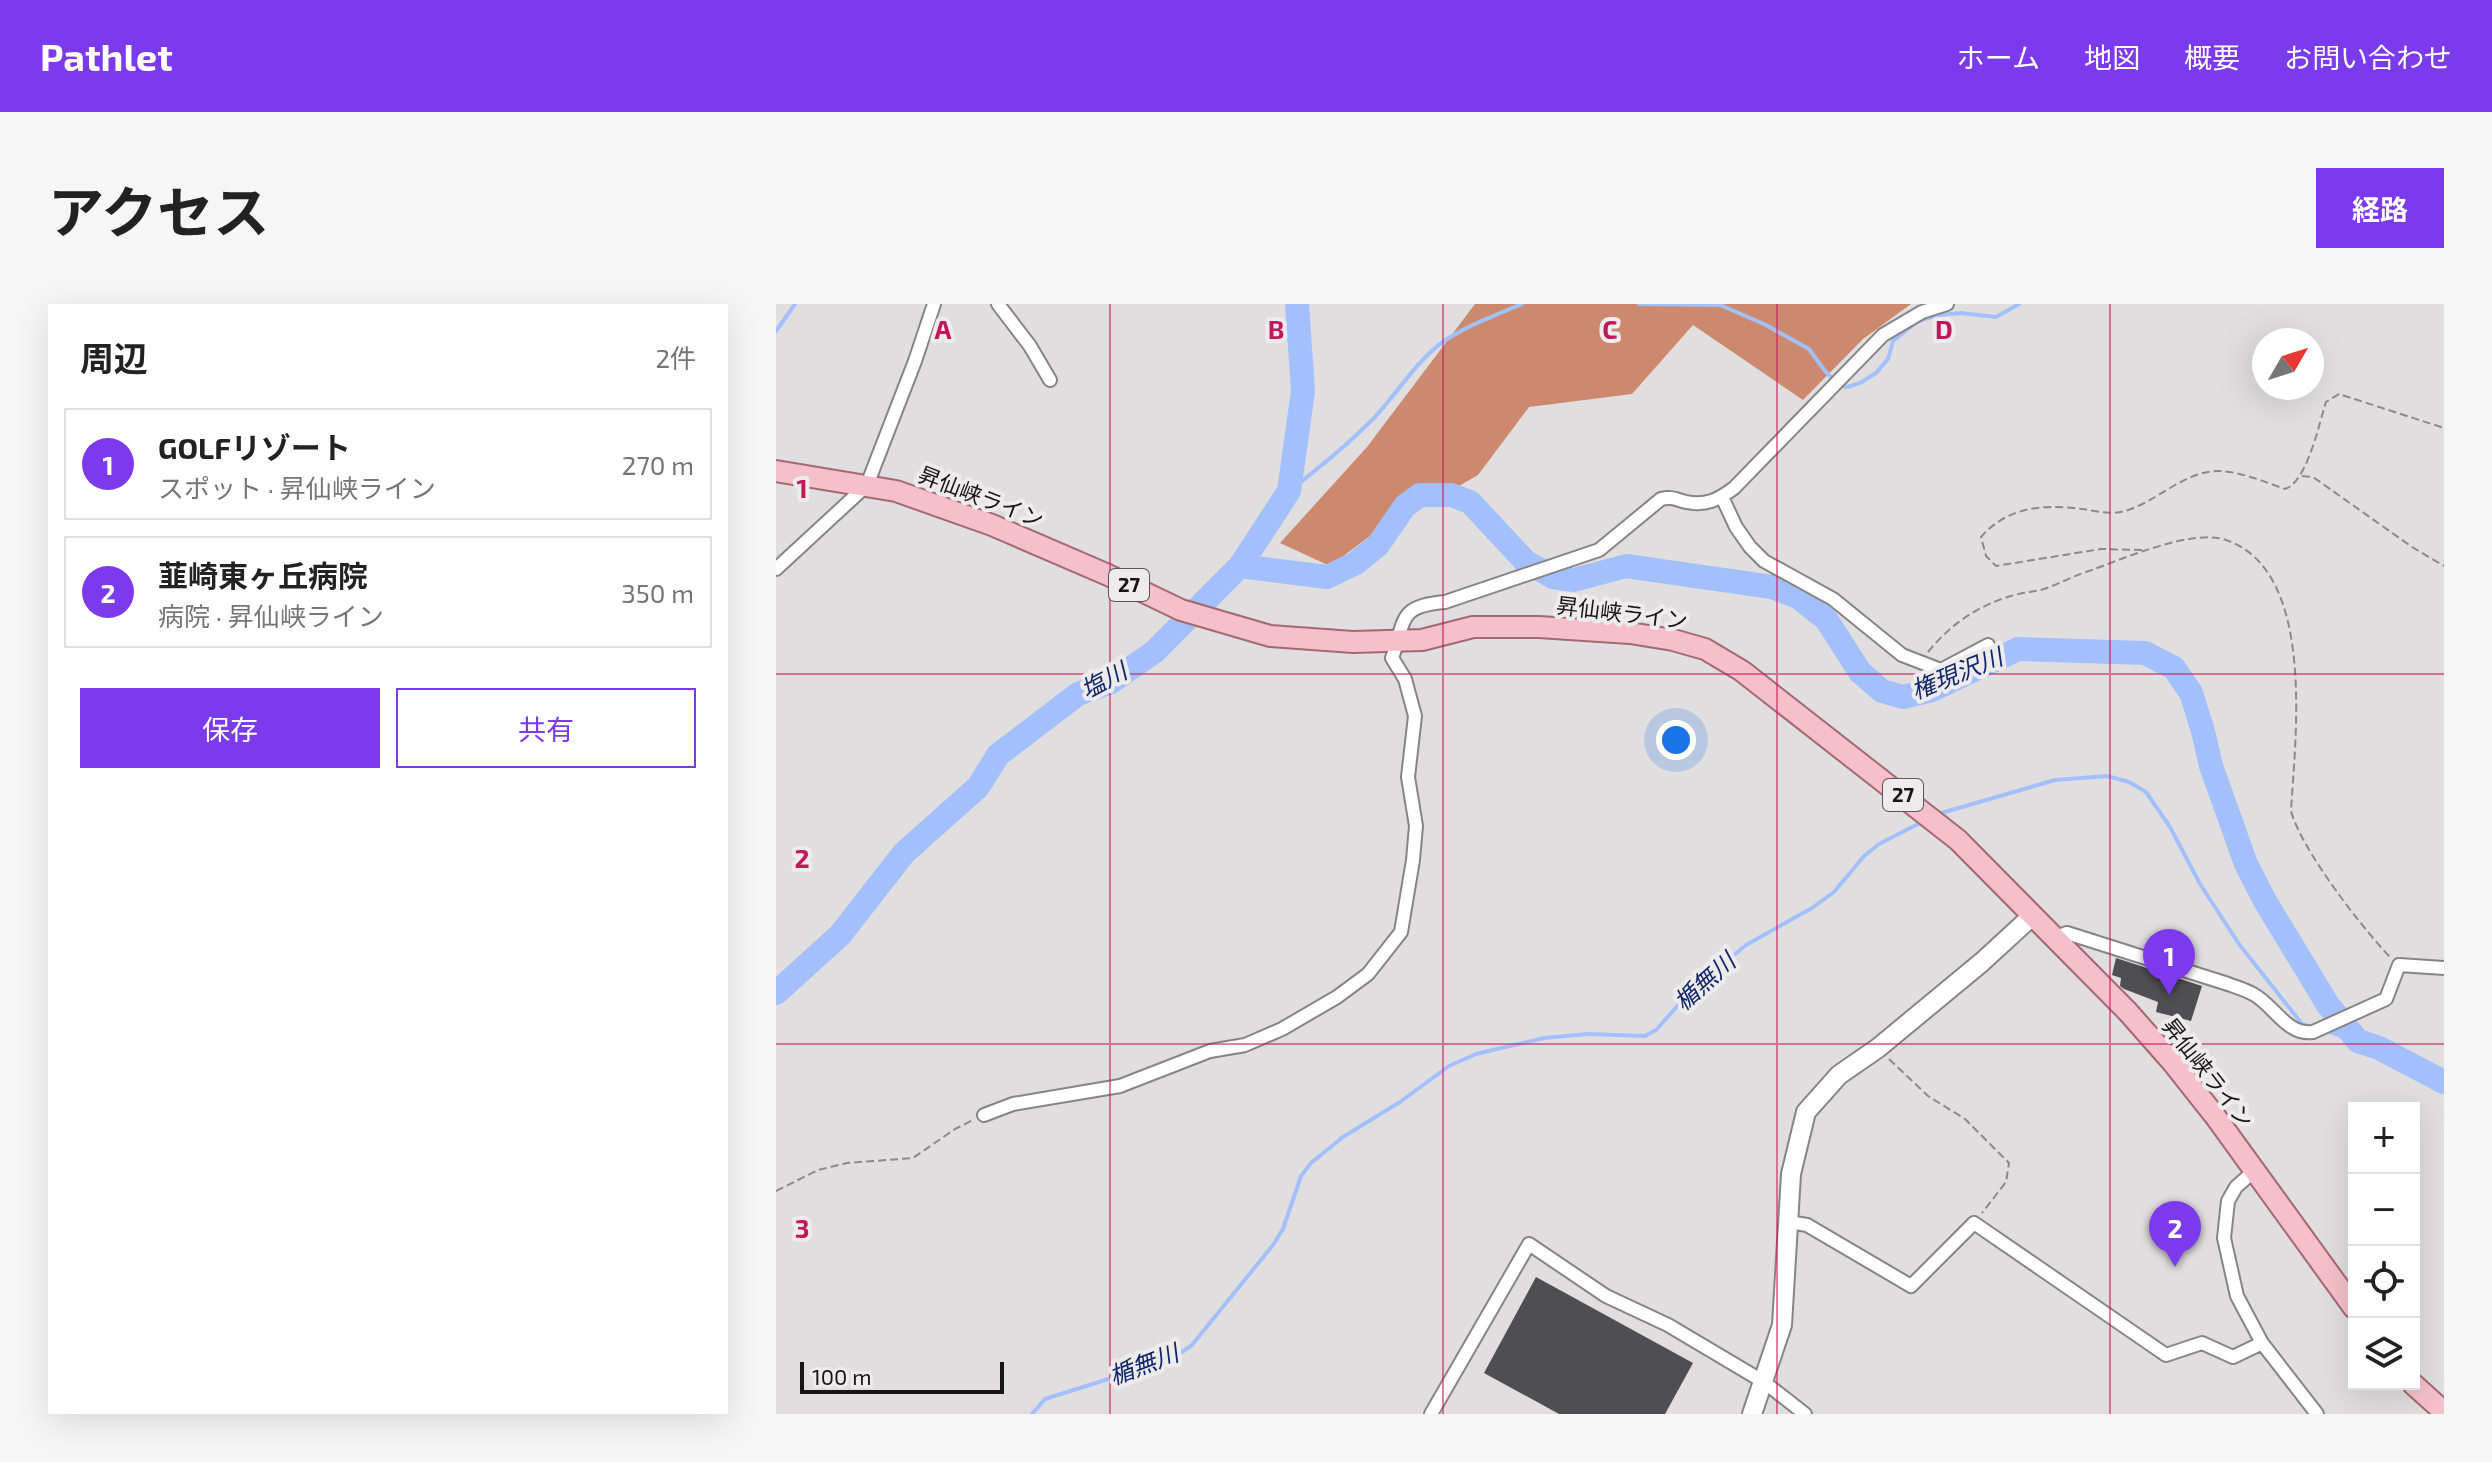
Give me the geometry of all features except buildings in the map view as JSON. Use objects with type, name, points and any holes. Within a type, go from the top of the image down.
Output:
[{"type":"main road","name":"昇仙峡ライン","points":[[776,471],[896,491],[992,525],[1181,610],[1270,636],[1353,642],[1422,640],[1473,627],[1539,627],[1630,633],[1705,649],[1742,671],[1947,831],[2056,937],[2173,1063],[2348,1300]]},
{"type":"main road","points":[[2420,1390],[2444,1412]]},
{"type":"street","points":[[776,569],[867,485],[934,304]]},
{"type":"street","points":[[998,304],[1030,346],[1050,380]]},
{"type":"street","points":[[984,1115],[1013,1104],[1120,1086],[1210,1051],[1245,1045],[1282,1029],[1337,997],[1368,974],[1401,932],[1413,860],[1416,826],[1408,777],[1415,716],[1405,679],[1392,658],[1403,620],[1421,604],[1445,602],[1599,550],[1661,499],[1670,496],[1705,504],[1722,497],[1883,335],[1922,312],[1947,304]]},
{"type":"street","points":[[1722,497],[1750,547],[1764,561],[1833,599],[1902,655],[1941,670],[1988,645]]},
{"type":"street","points":[[1752,1414],[1782,1325],[1791,1174],[1806,1112],[1839,1075],[1878,1048],[2032,916]]},
{"type":"street","points":[[2056,937],[2067,933],[2254,994],[2288,1026],[2303,1033],[2313,1032],[2386,999],[2399,965],[2444,968]]},
{"type":"street","points":[[2254,1171],[2236,1187],[2228,1201],[2224,1238],[2237,1296],[2262,1343],[2317,1414]]},
{"type":"street","points":[[1789,1222],[1807,1225],[1911,1286],[1974,1223],[2166,1355],[2202,1343],[2233,1357],[2262,1343]]},
{"type":"street","points":[[1431,1414],[1529,1244],[1606,1296],[1668,1325],[1764,1382],[1805,1414]]},
{"type":"path","points":[[2144,550],[2101,549],[1996,566],[1986,556],[1981,537],[2004,517],[2033,507],[2060,506],[2110,513],[2127,511],[2203,474],[2229,473],[2285,489],[2291,487],[2301,476],[2326,402],[2332,396],[2345,396],[2444,428]]},
{"type":"path","points":[[2301,476],[2313,477],[2444,566]]},
{"type":"path","points":[[1919,662],[1957,622],[1973,611],[2012,595],[2041,590],[2144,550],[2198,537],[2225,539],[2259,563],[2282,602],[2295,662],[2298,696],[2291,811],[2295,826],[2369,932],[2399,965]]},
{"type":"path","points":[[1878,1048],[1928,1096],[1965,1119],[2009,1163],[2006,1182],[1974,1223]]},
{"type":"path","points":[[776,1191],[818,1170],[913,1158],[955,1129],[984,1115]]},
{"type":"shaded area","points":[[1475,304],[1911,304],[1863,339],[1803,400],[1693,325],[1632,394],[1529,407],[1478,475],[1459,486],[1421,487],[1399,496],[1374,533],[1330,566],[1280,543],[1367,447]]},
{"type":"waterway","points":[[776,331],[795,304]]},
{"type":"waterway","name":"塩川","points":[[776,993],[840,935],[904,853],[978,787],[998,755],[1078,694],[1111,682],[1154,652],[1240,566],[1289,491],[1303,391],[1297,304]]},
{"type":"waterway","points":[[1289,491],[1373,419],[1434,349],[1463,330],[1522,304]]},
{"type":"waterway","points":[[1639,304],[1720,305],[1764,324],[1809,349],[1825,371],[1840,386],[1847,387],[1876,373],[1888,359],[1893,341],[1918,321],[1961,313],[1996,317],[2019,304]]},
{"type":"waterway","name":"権現沢川","points":[[1240,566],[1327,577],[1356,563],[1378,545],[1405,506],[1420,495],[1451,495],[1470,502],[1526,562],[1553,577],[1574,580],[1626,566],[1772,587],[1798,597],[1826,619],[1860,672],[1882,691],[1903,697],[1932,690],[2018,649],[2145,653],[2174,668],[2191,693],[2211,766],[2246,864],[2328,1005],[2358,1041],[2379,1048],[2444,1082]]},
{"type":"waterway","name":"楯無川","points":[[1938,814],[2055,780],[2107,776],[2129,782],[2146,792],[2170,827],[2200,884],[2239,944],[2302,1024],[2312,1027]]},
{"type":"waterway","name":"楯無川","points":[[1032,1414],[1045,1399],[1172,1359],[1192,1345],[1273,1245],[1283,1229],[1301,1176],[1311,1163],[1343,1137],[1400,1102],[1449,1066],[1476,1054],[1544,1038],[1587,1034],[1645,1036],[1656,1030],[1690,992],[1746,945],[1812,908],[1834,892],[1864,856],[1879,844],[1922,822]]},
{"type":"waterway","name":"楯無川","points":[[2324,1030],[2358,1041]]},
{"type":"place","name":"GOLFリゾート","points":[[2169,995]]},
{"type":"place","name":"韮崎東ヶ丘病院","points":[[2175,1267]]}]
